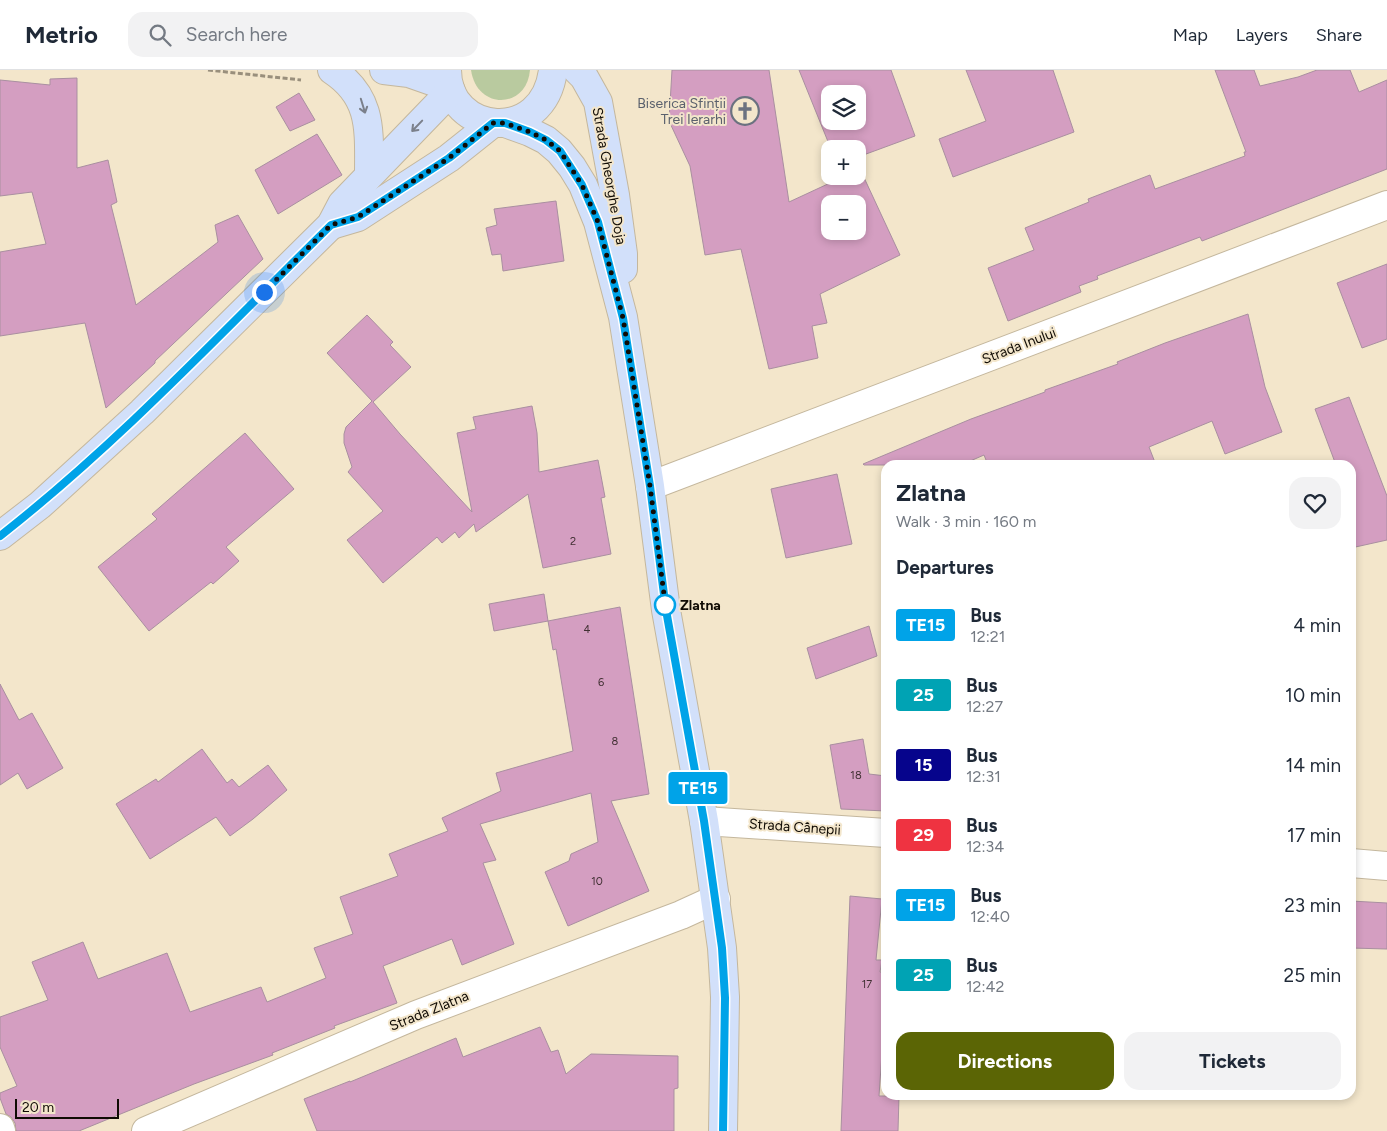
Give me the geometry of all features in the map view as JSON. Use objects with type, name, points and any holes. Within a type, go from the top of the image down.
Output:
[{"type":"main road","points":[[332,70],[343,77],[360,97],[369,127],[369,175]]},
{"type":"main road","points":[[0,536],[40,505],[142,412],[331,225],[342,204],[449,82],[409,73],[384,70]]},
{"type":"main road","points":[[331,225],[358,217],[499,123],[518,120],[530,114],[540,105],[547,94],[552,82],[553,70]]},
{"type":"main road","name":"Strada Gheorghe Doja","points":[[577,70],[584,77],[598,102],[604,128],[623,254],[623,318]]},
{"type":"main road","name":"Strada Gheorghe Doja","points":[[449,82],[456,100],[470,114],[482,121],[499,123],[530,132],[546,140],[560,151],[582,185],[598,222],[623,318],[650,486],[666,610],[716,899],[722,948],[725,998],[723,1131]]},
{"type":"street","name":"Strada Inului","points":[[650,486],[1387,205]]},
{"type":"street","name":"Strada Cânepii","points":[[704,821],[881,833]]},
{"type":"street","points":[[1356,863],[1387,866]]},
{"type":"street","name":"Strada Zlatna","points":[[146,1131],[416,1015],[681,915],[716,899]]},
{"type":"path","points":[[208,70],[308,80]]},
{"type":"green space","points":[[471,70],[530,70],[527,83],[520,92],[512,98],[502,100],[482,93],[475,83]]},
{"type":"building","points":[[672,70],[769,70],[789,202],[826,185],[866,185],[866,182],[900,255],[820,294],[827,323],[812,326],[818,358],[769,369],[741,249],[705,255],[690,166],[669,121]]},
{"type":"building","points":[[799,70],[891,70],[915,136],[866,154],[866,140],[827,140],[823,130],[866,130],[866,85],[821,85],[821,124]]},
{"type":"building","points":[[966,70],[1053,70],[1074,132],[953,177],[939,139],[986,121]]},
{"type":"building","points":[[1215,70],[1254,70],[1260,86],[1298,77],[1317,70],[1350,70],[1359,92],[1387,80],[1387,169],[1202,241],[1200,237],[1097,276],[1098,279],[1079,286],[1081,292],[1008,321],[988,268],[1034,250],[1025,228],[1089,202],[1088,199],[1150,175],[1155,189],[1245,156],[1244,152],[1246,152]]},
{"type":"building","points":[[77,78],[77,168],[108,160],[117,202],[111,205],[136,305],[218,242],[215,225],[238,215],[263,259],[106,408],[85,323],[0,336],[0,252],[46,244],[32,192],[0,196],[0,80],[50,85],[50,79]]},
{"type":"building","points":[[299,93],[315,120],[290,131],[276,107]]},
{"type":"building","points":[[317,134],[342,175],[278,214],[255,170]]},
{"type":"building","points":[[556,201],[564,261],[503,271],[501,254],[492,255],[486,228],[497,225],[494,209]]},
{"type":"building","points":[[1387,264],[1387,339],[1362,348],[1337,283]]},
{"type":"building","points":[[1248,314],[1265,387],[1282,432],[1225,454],[1212,421],[1149,447],[1154,460],[986,460],[984,455],[972,460],[881,460],[881,465],[863,464],[971,419],[1118,364],[1117,362]]},
{"type":"building","points":[[367,315],[393,342],[390,345],[411,367],[373,402],[472,512],[457,433],[476,429],[473,417],[532,406],[537,433],[539,472],[598,460],[605,497],[601,498],[611,554],[543,568],[528,494],[476,532],[474,524],[459,538],[455,532],[442,543],[437,537],[383,583],[347,540],[383,511],[348,472],[352,467],[344,443],[346,427],[372,401],[327,353]]},
{"type":"building","points":[[1349,397],[1387,496],[1387,540],[1356,547],[1356,460],[1334,460],[1315,409]]},
{"type":"building","points":[[245,433],[294,489],[226,547],[239,561],[213,584],[211,582],[149,631],[98,567],[157,519],[152,514]]},
{"type":"building","points":[[837,474],[852,544],[786,558],[771,489]]},
{"type":"building","points":[[544,594],[548,621],[494,631],[489,604]]},
{"type":"building","points":[[620,607],[649,794],[611,801],[649,891],[568,926],[545,872],[569,861],[571,854],[598,842],[591,793],[480,824],[496,860],[483,863],[514,944],[462,965],[452,939],[383,966],[397,1003],[334,1026],[335,1028],[272,1053],[273,1055],[194,1084],[79,1131],[16,1131],[15,1123],[6,1114],[0,1098],[0,1093],[17,1086],[0,1047],[0,1017],[48,1000],[32,962],[83,942],[98,979],[167,953],[190,1012],[261,987],[267,1002],[326,978],[314,948],[353,934],[340,897],[398,876],[389,854],[448,831],[442,818],[501,791],[496,773],[573,751],[556,649],[553,650],[548,621]]},
{"type":"building","points":[[869,626],[877,656],[816,679],[807,648]]},
{"type":"building","points":[[0,684],[19,720],[32,713],[63,768],[27,789],[18,773],[0,785]]},
{"type":"building","points":[[863,739],[869,774],[881,775],[881,811],[841,809],[830,745]]},
{"type":"building","points":[[202,749],[227,783],[232,779],[239,787],[268,765],[287,790],[230,836],[216,817],[150,859],[116,804],[156,779],[158,782]]},
{"type":"building","points":[[850,896],[881,899],[876,960],[881,960],[881,1067],[879,1096],[881,1096],[881,1100],[899,1100],[898,1131],[841,1131]]},
{"type":"building","points":[[1356,901],[1387,903],[1387,949],[1356,948]]},
{"type":"building","points":[[540,1027],[551,1052],[558,1050],[566,1074],[591,1054],[678,1056],[678,1088],[674,1089],[674,1131],[317,1131],[304,1099],[456,1038],[463,1057]]},
{"type":"bus line","name":"TE15","points":[[0,536],[40,505],[142,412],[331,225],[358,217],[449,158],[493,123],[505,123],[530,132],[546,140],[560,151],[582,185],[598,222],[623,318],[650,486],[666,610],[716,899],[722,948],[725,998],[723,1131]]},
{"type":"place","name":"Biserica Sfinții Trei Ierarhi","points":[[745,111]]},
{"type":"place","name":"Zlatna","points":[[665,605]]},
{"type":"route","points":[[264,292],[331,225],[358,217],[449,158],[493,123],[505,123],[546,140],[560,151],[572,167],[590,203],[598,222],[623,318],[650,486],[666,610],[665,605]]}]
